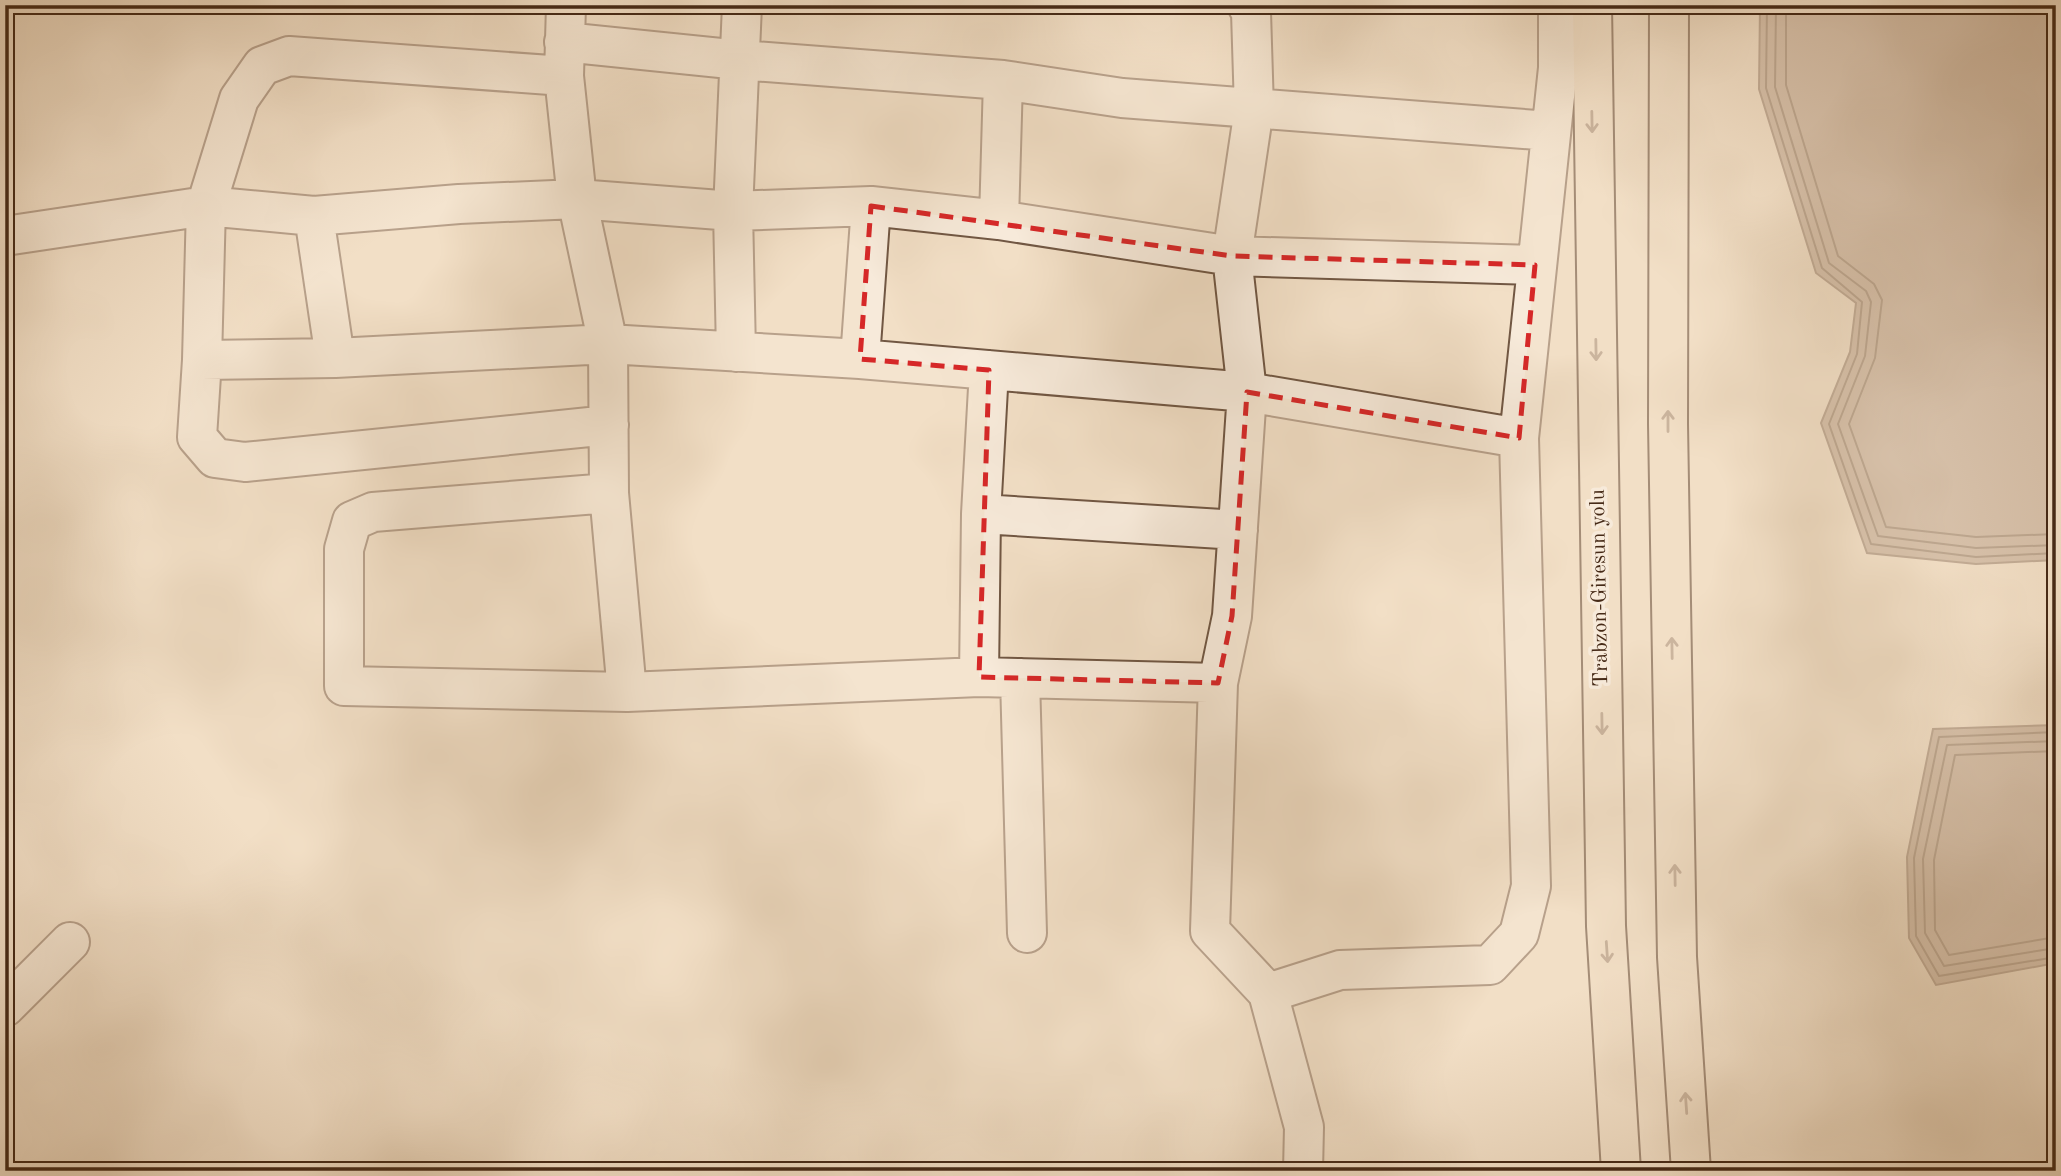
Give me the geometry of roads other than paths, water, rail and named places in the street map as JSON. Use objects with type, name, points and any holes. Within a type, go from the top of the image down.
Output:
[{"type":"highway","name":"Trabzon-Giresun yolu","points":[[1592,5],[1575,66],[1606,926],[1621,1171]]},
{"type":"highway","points":[[1669,5],[1668,424],[1677,957],[1691,1171]]},
{"type":"street","points":[[736,352],[733,211],[742,5]]},
{"type":"street","points":[[1247,5],[1251,12],[1254,109],[1232,256],[1247,392],[1232,616],[1218,683],[1210,931],[1268,993],[1304,1127],[1303,1171]]},
{"type":"street","points":[[1268,993],[1340,970],[1490,965],[1520,934],[1531,886],[1519,438],[1550,131],[1575,66],[1558,5]]},
{"type":"street","points":[[565,41],[577,199],[608,344],[609,494],[627,692]]},
{"type":"street","points":[[609,425],[246,461],[215,458],[197,437],[206,206],[239,99],[262,66],[289,56],[565,41],[740,60],[1003,80],[1122,98],[1550,131]]},
{"type":"street","points":[[999,220],[1003,80]]},
{"type":"street","points":[[5,236],[206,206],[314,216],[459,204],[577,199],[733,211],[871,206],[999,220],[1232,256],[1535,265]]},
{"type":"street","points":[[860,359],[871,206]]},
{"type":"street","points":[[314,216],[335,358]]},
{"type":"street","points":[[202,360],[335,358],[608,344],[860,359],[1247,392],[1519,438]]},
{"type":"street","points":[[979,677],[981,514],[989,370]]},
{"type":"street","points":[[609,494],[373,512],[352,521],[344,549],[344,686],[627,692],[979,677],[1218,683]]},
{"type":"street","points":[[981,514],[1238,530]]},
{"type":"street","points":[[1020,678],[1027,933]]},
{"type":"street","points":[[5,1007],[70,942]]},
{"type":"water","points":[[1760,5],[2056,5],[2056,560],[1976,564],[1867,553],[1821,423],[1850,352],[1856,303],[1816,273],[1759,89]]},
{"type":"water","points":[[2056,725],[2056,963],[1936,985],[1909,938],[1907,857],[1933,729]]}]
